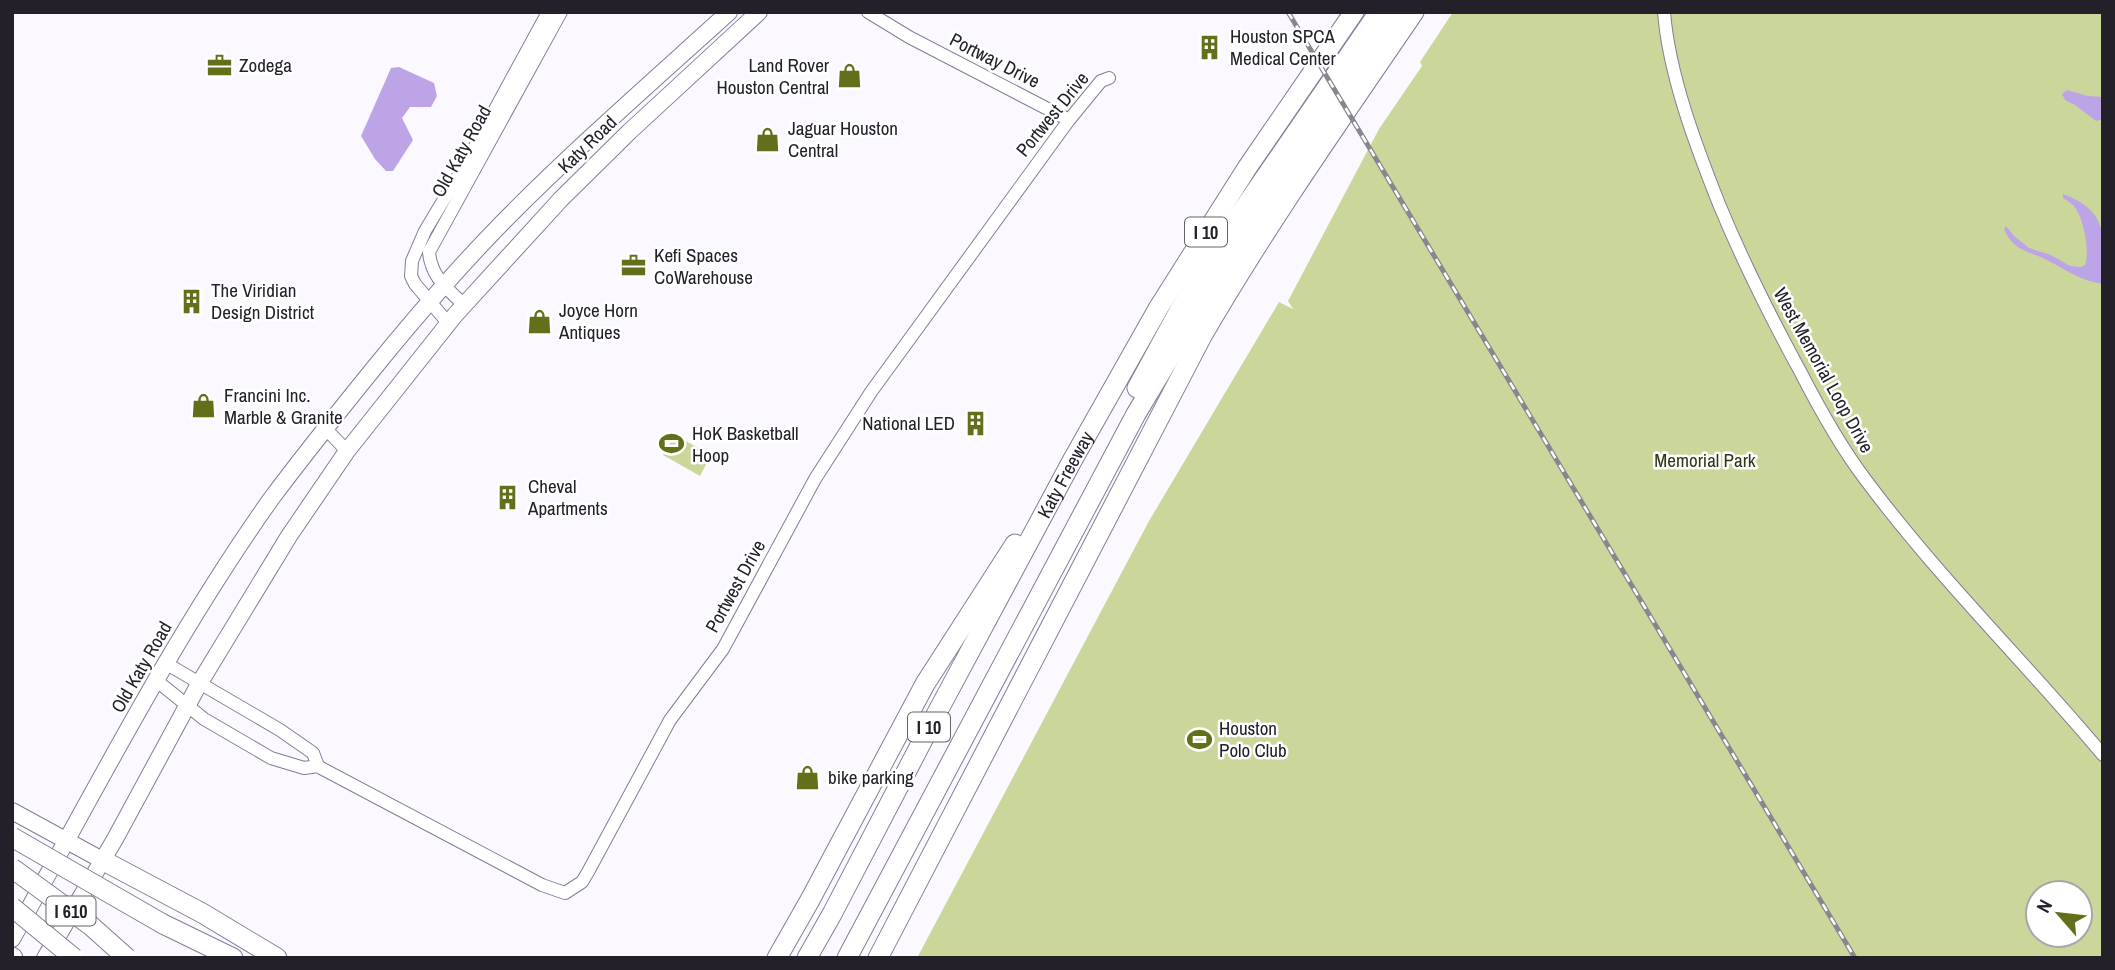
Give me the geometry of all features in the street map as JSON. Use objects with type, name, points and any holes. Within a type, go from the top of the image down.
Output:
[{"type":"highway","name":"Katy Freeway","points":[[808,956],[1072,461],[1159,307],[1247,168],[1354,12]]},
{"type":"highway","points":[[836,958],[1179,311],[1219,246],[1378,12]]},
{"type":"highway","points":[[847,958],[1136,414],[1234,250],[1395,12]]},
{"type":"highway","name":"I 10","points":[[877,958],[1223,300],[1285,200],[1414,12]]},
{"type":"highway","points":[[777,958],[925,684],[1013,546],[1048,506]]},
{"type":"highway","points":[[887,958],[960,803]]},
{"type":"highway","points":[[12,837],[163,924],[233,958]]},
{"type":"highway","points":[[102,860],[202,913],[277,958]]},
{"type":"highway","name":"I 610","points":[[12,868],[90,925],[127,958]]},
{"type":"highway","name":"I 610","points":[[12,907],[74,958]]},
{"type":"highway","points":[[163,924],[206,958]]},
{"type":"main road","name":"Katy Road","points":[[436,293],[569,157],[729,12]]},
{"type":"main road","name":"Katy Road","points":[[456,315],[561,199],[758,12]]},
{"type":"main road","name":"Old Katy Road","points":[[12,939],[157,681],[220,575],[325,428],[436,293]]},
{"type":"main road","points":[[46,958],[199,684],[289,536],[346,450],[456,315]]},
{"type":"main road","points":[[12,811],[102,860]]},
{"type":"street","name":"Old Katy Road","points":[[456,315],[436,293],[429,252],[516,85],[548,12]]},
{"type":"street","name":"Old Katy Road","points":[[456,315],[436,293],[415,284],[411,276],[412,261],[425,232],[561,12]]},
{"type":"street","name":"Portway Drive","points":[[868,12],[921,44],[1069,120]]},
{"type":"street","name":"West Memorial Loop Drive","points":[[1664,12],[1673,67],[1713,189],[1749,274],[1819,408],[1863,477],[1906,532],[1952,588],[2103,755]]},
{"type":"street","name":"Portwest Drive","points":[[157,681],[204,719],[271,758],[304,768],[318,766],[542,886],[565,893],[573,889],[588,872],[670,720],[723,649],[824,464],[874,388],[1069,120],[1101,81],[1109,78]]},
{"type":"street","points":[[325,428],[346,450]]},
{"type":"street","name":"Portwest Drive","points":[[167,664],[280,730],[313,753],[318,766]]},
{"type":"green space","name":"Memorial Park","points":[[1453,12],[2103,12],[2103,958],[917,958],[1149,521],[1279,302],[1293,309],[1288,301],[1379,129],[1422,66],[1420,62]]},
{"type":"green space","points":[[675,435],[711,455],[700,476],[663,455]]},
{"type":"shaded area","points":[[399,67],[434,83],[437,96],[431,107],[410,107],[402,118],[413,140],[393,171],[386,171],[361,136],[391,68]]},
{"type":"shaded area","points":[[2067,90],[2103,97],[2103,119],[2096,121],[2065,100],[2062,94]]},
{"type":"shaded area","points":[[2063,194],[2079,201],[2097,219],[2103,241],[2103,284],[2081,278],[2022,249],[2012,242],[2004,229],[2006,226],[2029,248],[2051,255],[2070,266],[2085,265],[2086,245],[2079,214],[2075,207],[2063,198]]},
{"type":"railway","points":[[1288,12],[1855,958]]},
{"type":"place","name":"Houston SPCA Medical Center","points":[[1210,47]]},
{"type":"place","name":"Zodega","points":[[219,65]]},
{"type":"place","name":"Land Rover Houston Central","points":[[849,76]]},
{"type":"place","name":"Jaguar Houston Central","points":[[768,139]]},
{"type":"place","name":"Kefi Spaces CoWarehouse","points":[[634,266]]},
{"type":"place","name":"The Viridian Design District","points":[[191,301]]},
{"type":"place","name":"Joyce Horn Antiques","points":[[539,321]]},
{"type":"place","name":"Francini Inc. Marble & Granite","points":[[204,406]]},
{"type":"place","name":"National LED","points":[[975,423]]},
{"type":"place","name":"HoK Basketball Hoop","points":[[672,444]]},
{"type":"place","name":"Cheval Apartments","points":[[508,497]]},
{"type":"place","name":"Houston Polo Club","points":[[1199,739]]},
{"type":"place","name":"bike parking","points":[[808,777]]}]
